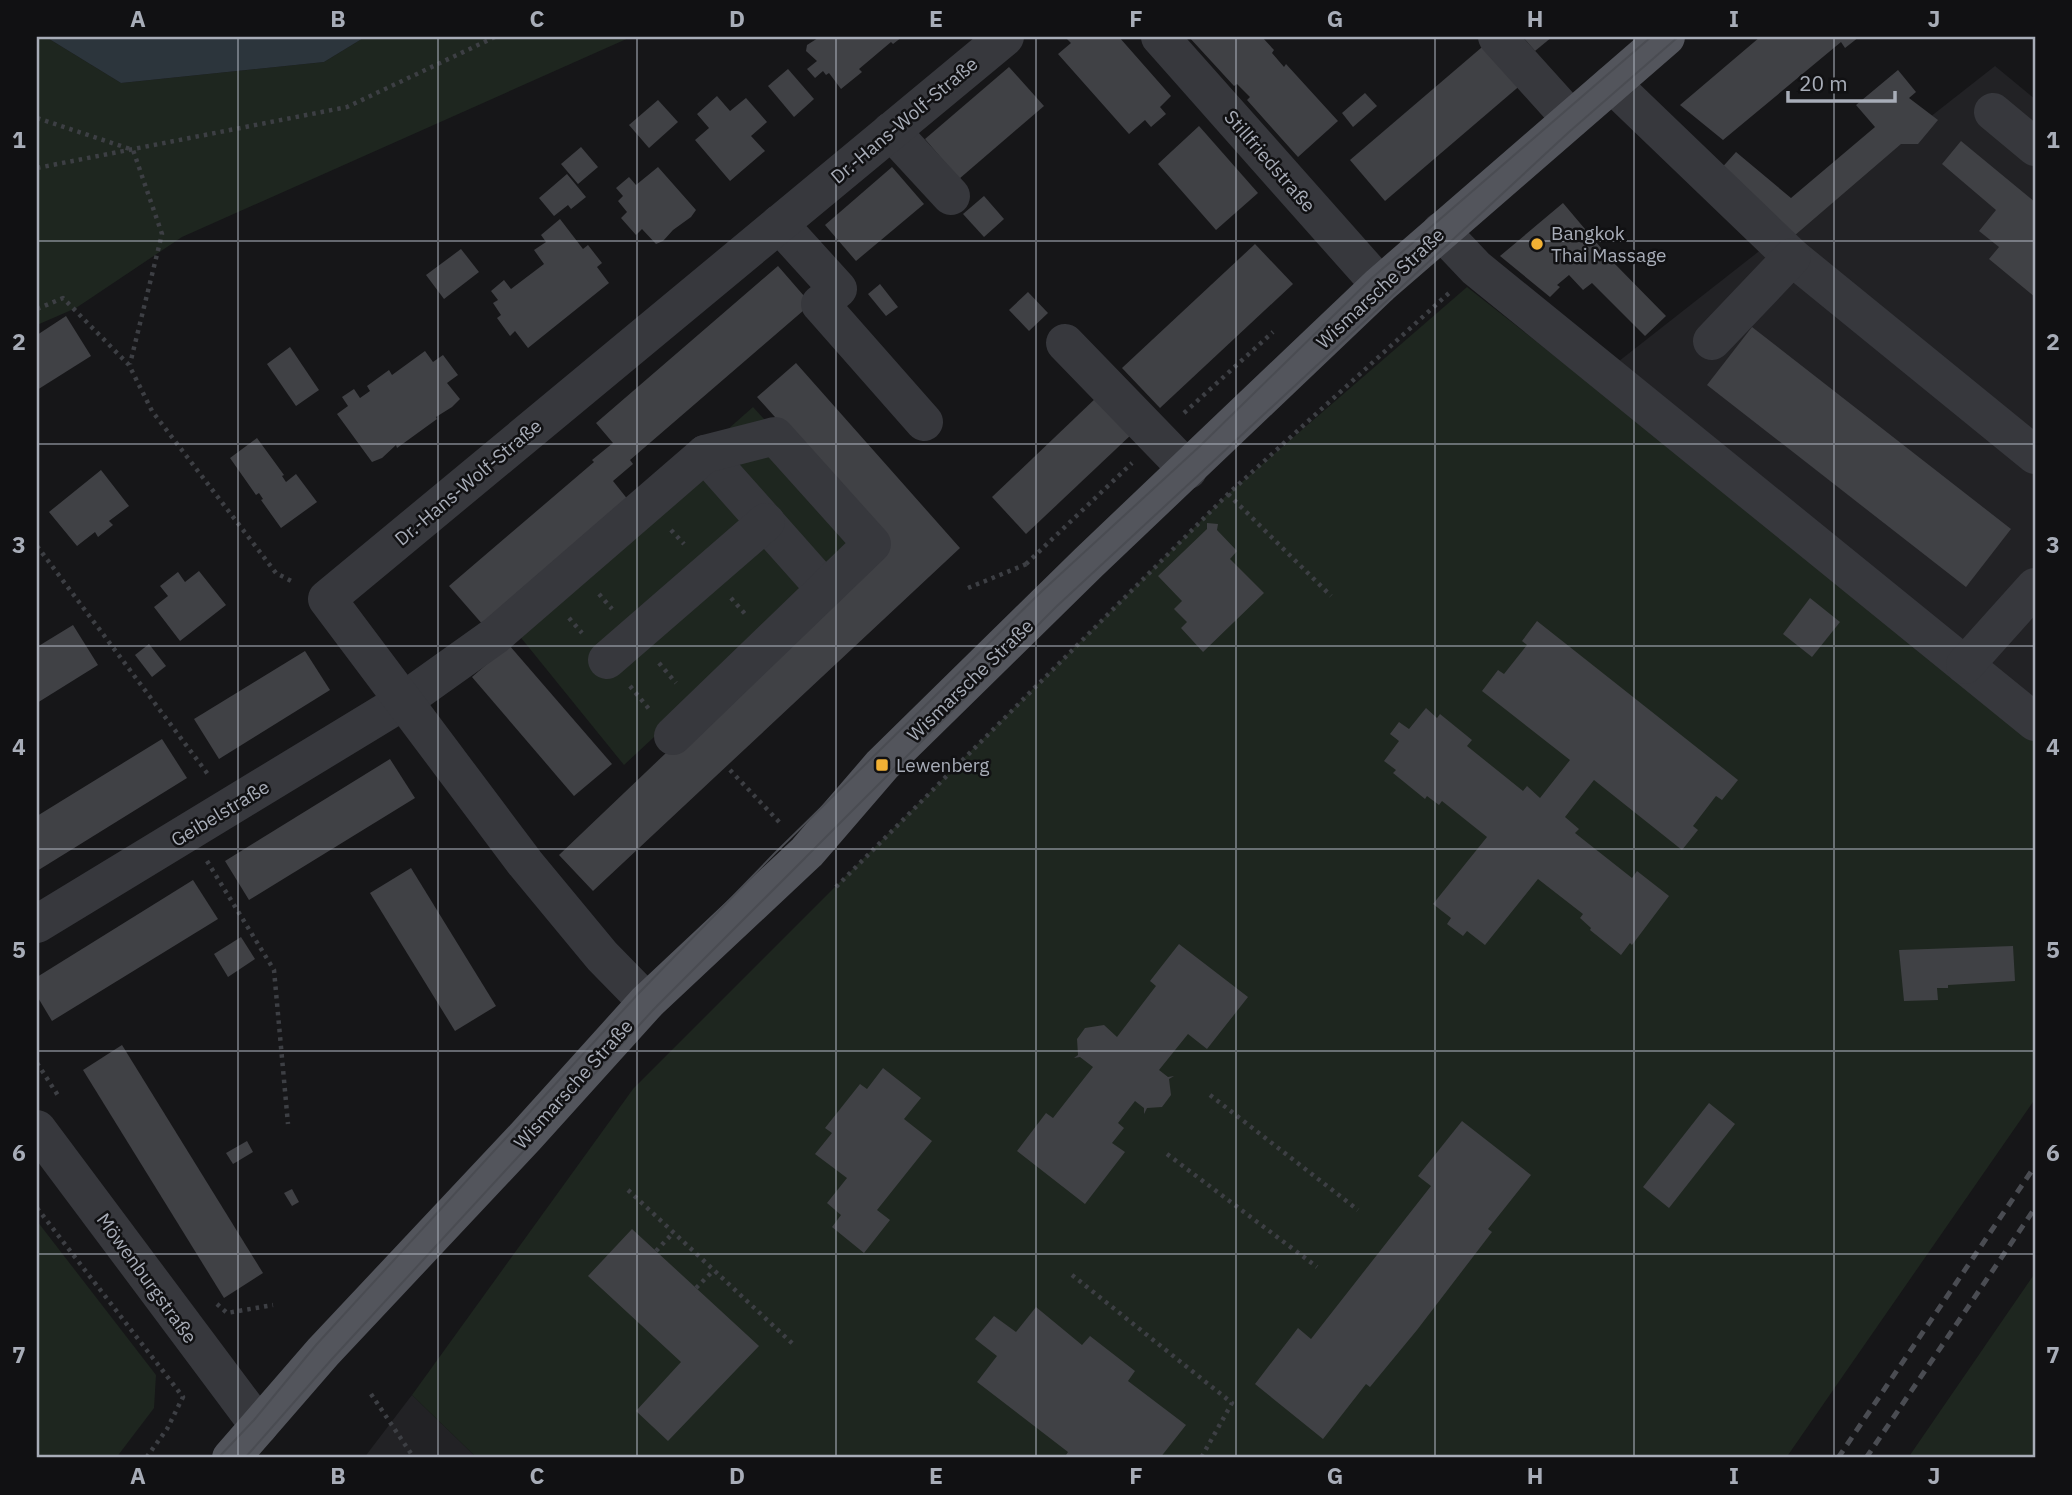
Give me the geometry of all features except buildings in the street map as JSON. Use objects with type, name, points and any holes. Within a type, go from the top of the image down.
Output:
[{"type":"main road","name":"Wismarsche Straße","points":[[231,1458],[323,1352],[526,1136],[647,1002],[807,852],[882,765],[1088,563],[1380,285],[1666,37]]},
{"type":"street","name":"Dr.-Hans-Wolf-Straße","points":[[327,599],[1005,37]]},
{"type":"street","name":"Stillfriedstraße","points":[[1160,37],[1380,285]]},
{"type":"street","points":[[1497,37],[1571,119]]},
{"type":"street","points":[[1612,84],[1792,257],[2035,455]]},
{"type":"street","points":[[1993,112],[2035,147]]},
{"type":"street","points":[[891,131],[951,195]]},
{"type":"street","points":[[779,224],[838,289],[820,304],[924,422]]},
{"type":"street","points":[[1441,231],[1476,268],[2035,722]]},
{"type":"street","points":[[1712,341],[1792,257]]},
{"type":"street","points":[[1065,343],[1188,470]]},
{"type":"street","points":[[673,736],[872,544],[775,436],[705,454],[825,589]]},
{"type":"street","name":"Geibelstraße","points":[[37,924],[402,702],[496,635],[705,454]]},
{"type":"street","points":[[607,660],[765,522]]},
{"type":"street","points":[[1965,665],[2035,587]]},
{"type":"street","points":[[327,599],[525,863],[602,957],[647,1002]]},
{"type":"street","name":"Möwenburgstraße","points":[[37,1129],[259,1426]]},
{"type":"path","points":[[37,168],[347,107],[495,37]]},
{"type":"path","points":[[37,118],[133,150]]},
{"type":"path","points":[[129,365],[162,234],[133,150]]},
{"type":"path","points":[[836,887],[1228,495],[1476,268]]},
{"type":"path","points":[[37,309],[63,298],[129,365],[152,411],[276,573],[327,599]]},
{"type":"path","points":[[1228,495],[1331,597]]},
{"type":"path","points":[[37,546],[232,806]]},
{"type":"path","points":[[730,770],[807,852]]},
{"type":"path","points":[[189,832],[274,970],[288,1124]]},
{"type":"path","points":[[1210,1095],[1358,1210]]},
{"type":"path","points":[[1167,1154],[1317,1267]]},
{"type":"path","points":[[628,1190],[794,1345]]},
{"type":"path","points":[[37,1208],[183,1397],[167,1429],[146,1458]]},
{"type":"path","points":[[656,1251],[673,1233]]},
{"type":"path","points":[[696,1288],[714,1270]]},
{"type":"path","points":[[1072,1275],[1232,1403],[1201,1458]]},
{"type":"path","points":[[371,1394],[414,1458]]},
{"type":"shaded area","points":[[37,37],[46,37],[121,83],[324,62],[365,37],[631,37],[182,237],[76,308],[37,325]]},
{"type":"shaded area","points":[[46,37],[365,37],[324,62],[121,83]]},
{"type":"shaded area","points":[[1995,66],[2035,99],[2035,701],[1614,365]]},
{"type":"shaded area","points":[[1467,287],[2035,733],[2035,1099],[1786,1458],[477,1458],[412,1395],[633,1089],[1228,494]]},
{"type":"shaded area","points":[[753,407],[871,535],[624,765],[509,623]]},
{"type":"shaded area","points":[[37,1221],[156,1375],[154,1408],[116,1458],[37,1457]]},
{"type":"shaded area","points":[[2035,1273],[2035,1458],[1908,1458]]},
{"type":"shaded area","points":[[412,1395],[477,1458],[364,1458]]},
{"type":"tram line","points":[[218,1458],[254,1420],[316,1345],[638,994],[775,853],[1042,591],[1200,446],[1373,277],[1651,37]]},
{"type":"tram line","points":[[245,1458],[332,1359],[654,1009],[1057,606],[1569,132],[1678,37]]},
{"type":"railway","points":[[1838,1458],[2035,1166]]},
{"type":"railway","points":[[1866,1458],[2035,1208]]},
{"type":"place","name":"Bangkok Thai Massage","points":[[1537,244]]},
{"type":"place","name":"Lewenberg","points":[[882,765]]}]
